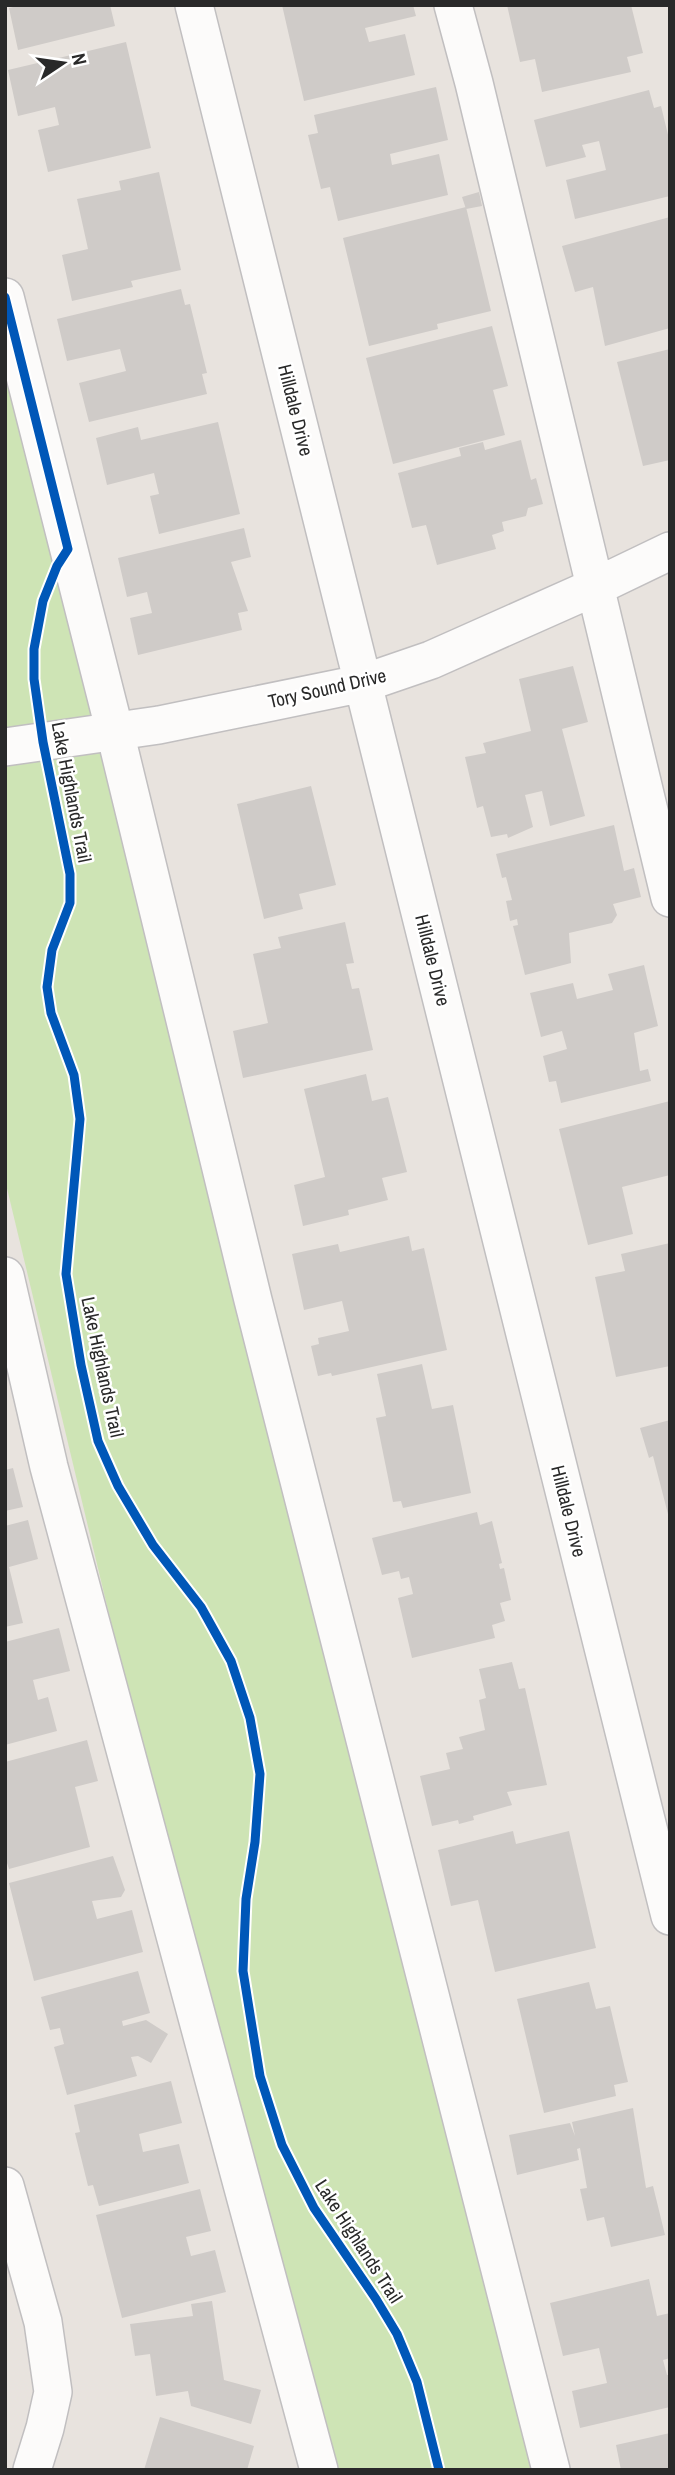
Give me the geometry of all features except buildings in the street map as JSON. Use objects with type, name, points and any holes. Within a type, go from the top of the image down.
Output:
[{"type":"street","name":"Hilldale Drive","points":[[194,5],[670,1916]]},
{"type":"street","points":[[453,5],[670,898]]},
{"type":"street","points":[[5,297],[116,732],[253,1300],[551,2470]]},
{"type":"street","name":"Tory Sound Drive","points":[[5,747],[116,732],[364,683],[431,660],[670,551]]},
{"type":"street","points":[[5,1276],[50,1467],[319,2470]]},
{"type":"street","points":[[5,2186],[43,2322],[53,2392],[32,2470]]},
{"type":"green space","points":[[5,336],[538,2470],[314,2470],[5,1180]]},
{"type":"cycle path","name":"Lake Highlands Trail","points":[[5,297],[68,549],[57,566],[43,601],[34,649],[34,679],[43,742],[70,874],[70,903],[52,950],[47,987],[51,1013],[74,1075],[80,1119],[66,1274],[81,1365],[98,1441],[118,1486],[153,1545],[201,1607],[231,1661],[250,1718],[260,1774],[255,1842],[246,1899],[243,1971],[260,2076],[282,2145],[314,2208],[397,2334],[417,2382],[439,2470]]}]
